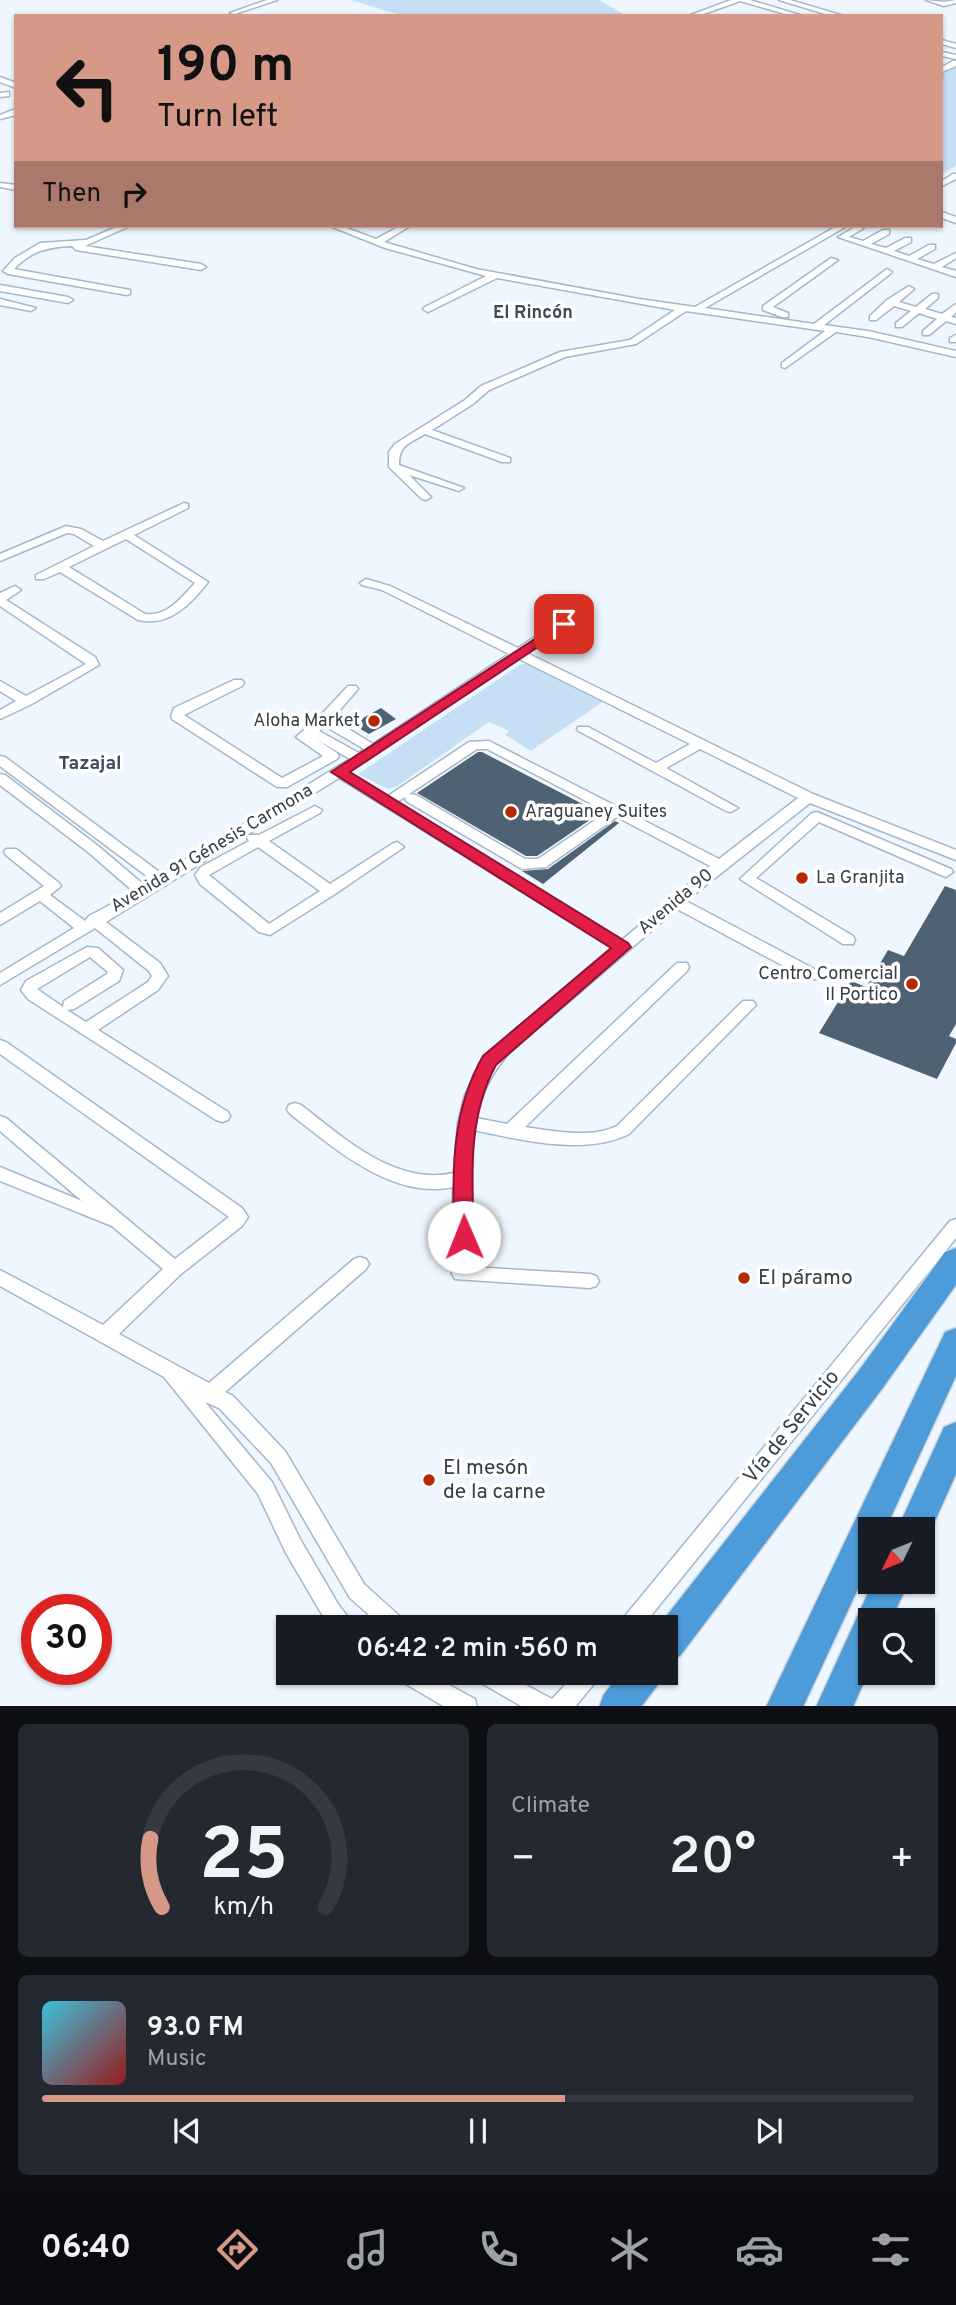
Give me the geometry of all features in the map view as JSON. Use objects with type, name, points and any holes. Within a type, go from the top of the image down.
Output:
[{"type":"highway","points":[[678,1630],[871,1378],[956,1261]]},
{"type":"highway","points":[[784,1706],[956,1342]]},
{"type":"highway","points":[[920,1517],[956,1437]]},
{"type":"highway","points":[[834,1706],[858,1654]]},
{"type":"highway","points":[[617,1706],[634,1685]]},
{"type":"street","points":[[230,14],[274,0]]},
{"type":"street","points":[[697,14],[737,0]]},
{"type":"street","points":[[743,0],[793,14]]},
{"type":"street","points":[[782,0],[834,14]]},
{"type":"street","points":[[929,0],[944,4],[956,1]]},
{"type":"street","points":[[92,246],[123,228]]},
{"type":"street","points":[[339,228],[452,265],[683,309],[818,324],[887,272]]},
{"type":"street","points":[[377,242],[402,228]]},
{"type":"street","points":[[696,310],[840,228]]},
{"type":"street","points":[[859,228],[842,237],[956,274]]},
{"type":"street","points":[[864,244],[886,232]]},
{"type":"street","points":[[886,252],[908,240]]},
{"type":"street","points":[[0,279],[33,249],[50,244],[92,246],[201,267]]},
{"type":"street","points":[[910,259],[932,247]]},
{"type":"street","points":[[935,268],[956,256]]},
{"type":"street","points":[[834,261],[766,308],[834,330],[893,339],[956,354]]},
{"type":"street","points":[[8,271],[127,292]]},
{"type":"street","points":[[428,310],[497,274]]},
{"type":"street","points":[[0,288],[68,300]]},
{"type":"street","points":[[873,318],[909,289]]},
{"type":"street","points":[[898,325],[935,296]]},
{"type":"street","points":[[0,302],[31,308]]},
{"type":"street","points":[[890,302],[956,321]]},
{"type":"street","points":[[926,333],[956,307]]},
{"type":"street","points":[[426,497],[394,467],[394,452],[424,430],[485,388],[563,354],[632,342],[683,309]]},
{"type":"street","points":[[785,365],[834,330]]},
{"type":"street","points":[[424,430],[506,460]]},
{"type":"street","points":[[394,467],[459,488]]},
{"type":"street","points":[[40,578],[184,506]]},
{"type":"street","points":[[0,558],[66,529],[67,536],[98,549]]},
{"type":"street","points":[[61,567],[142,618],[161,618],[202,582],[127,535]]},
{"type":"street","points":[[366,583],[386,589],[519,653],[808,797],[956,855]]},
{"type":"street","points":[[0,715],[93,665],[91,660],[0,599],[15,590]]},
{"type":"street","name":"Avenida 91 Génesis Carmona","points":[[0,980],[360,759],[564,624]]},
{"type":"street","points":[[238,683],[178,711],[177,716],[282,784],[332,756],[303,737],[324,720],[352,689]]},
{"type":"street","points":[[0,685],[26,702]]},
{"type":"street","points":[[324,720],[373,749]]},
{"type":"street","points":[[309,730],[360,759]]},
{"type":"street","points":[[583,730],[731,808]]},
{"type":"street","points":[[656,769],[671,758],[682,756],[693,741]]},
{"type":"street","points":[[388,802],[474,745],[482,744],[501,750],[720,866]]},
{"type":"street","points":[[0,760],[161,880]]},
{"type":"street","points":[[339,772],[622,947]]},
{"type":"street","points":[[2,783],[93,849],[142,891]]},
{"type":"street","name":"Avenida 90","points":[[590,1281],[461,1274],[466,1122],[480,1077],[489,1060],[676,902],[808,797]]},
{"type":"street","points":[[411,798],[522,864],[531,866],[541,864],[617,811]]},
{"type":"street","points":[[829,821],[839,809]]},
{"type":"street","points":[[315,810],[202,875],[205,881],[264,928],[275,928],[397,846]]},
{"type":"street","points":[[848,940],[747,879],[817,816],[946,872]]},
{"type":"street","points":[[245,830],[330,891]]},
{"type":"street","points":[[0,920],[54,886],[11,852]]},
{"type":"street","points":[[41,895],[155,967],[160,976],[153,986],[86,1030],[222,1116]]},
{"type":"street","points":[[676,902],[813,975]]},
{"type":"street","points":[[69,1005],[114,977],[116,970],[93,952],[87,952],[31,985],[29,990],[33,995],[86,1030]]},
{"type":"street","points":[[511,1130],[681,967]]},
{"type":"street","points":[[466,1122],[593,1139],[610,1137],[623,1130],[748,1004]]},
{"type":"street","points":[[0,1046],[239,1217],[175,1269],[106,1334]]},
{"type":"street","points":[[295,1109],[352,1153],[391,1174],[436,1184],[463,1178]]},
{"type":"street","points":[[0,1122],[129,1227],[175,1269]]},
{"type":"street","points":[[0,1174],[129,1227]]},
{"type":"street","name":"Vía de Servicio","points":[[639,1615],[956,1226]]},
{"type":"street","points":[[209,1395],[360,1264]]},
{"type":"street","points":[[0,1277],[106,1334],[209,1395],[226,1402],[278,1457],[371,1615]]},
{"type":"street","points":[[168,1371],[265,1488],[293,1546],[324,1600],[336,1615]]},
{"type":"street","points":[[428,1685],[467,1706]]},
{"type":"street","points":[[506,1685],[545,1706]]},
{"type":"street","points":[[560,1706],[579,1685]]},
{"type":"shaded area","points":[[351,0],[599,0],[624,14],[396,14]]},
{"type":"shaded area","points":[[956,68],[956,166],[943,173],[943,74]]},
{"type":"shaded area","points":[[521,664],[532,664],[604,701],[531,751],[505,735],[509,731],[489,722],[396,787],[388,789],[358,774]]},
{"type":"building","name":"Aloha Market","points":[[381,708],[396,719],[369,734],[352,724]]},
{"type":"building","name":"Araguaney Suites","points":[[478,752],[600,813],[537,856],[526,856],[417,793]]},
{"type":"building","points":[[615,821],[619,823],[543,884],[522,871],[548,869]]},
{"type":"building","name":"Centro Comercial Il Portico","points":[[945,886],[956,890],[956,1024],[949,1036],[956,1039],[956,1043],[937,1079],[819,1033],[851,981],[866,987],[888,950],[904,956]]},
{"type":"place","name":"Aloha Market","points":[[374,721]]},
{"type":"place","name":"Araguaney Suites","points":[[511,812]]},
{"type":"place","name":"La Granjita","points":[[802,878]]},
{"type":"place","name":"Centro Comercial Il Portico","points":[[912,984]]},
{"type":"place","name":"El páramo","points":[[744,1278]]},
{"type":"place","name":"El mesón de la carne","points":[[429,1480]]},
{"type":"district","name":"El Rincón","points":[[533,313]]},
{"type":"district","name":"Tazajal","points":[[90,764]]},
{"type":"route","points":[[464,1237],[466,1122],[480,1077],[489,1060],[622,947],[339,772],[564,624]]}]
